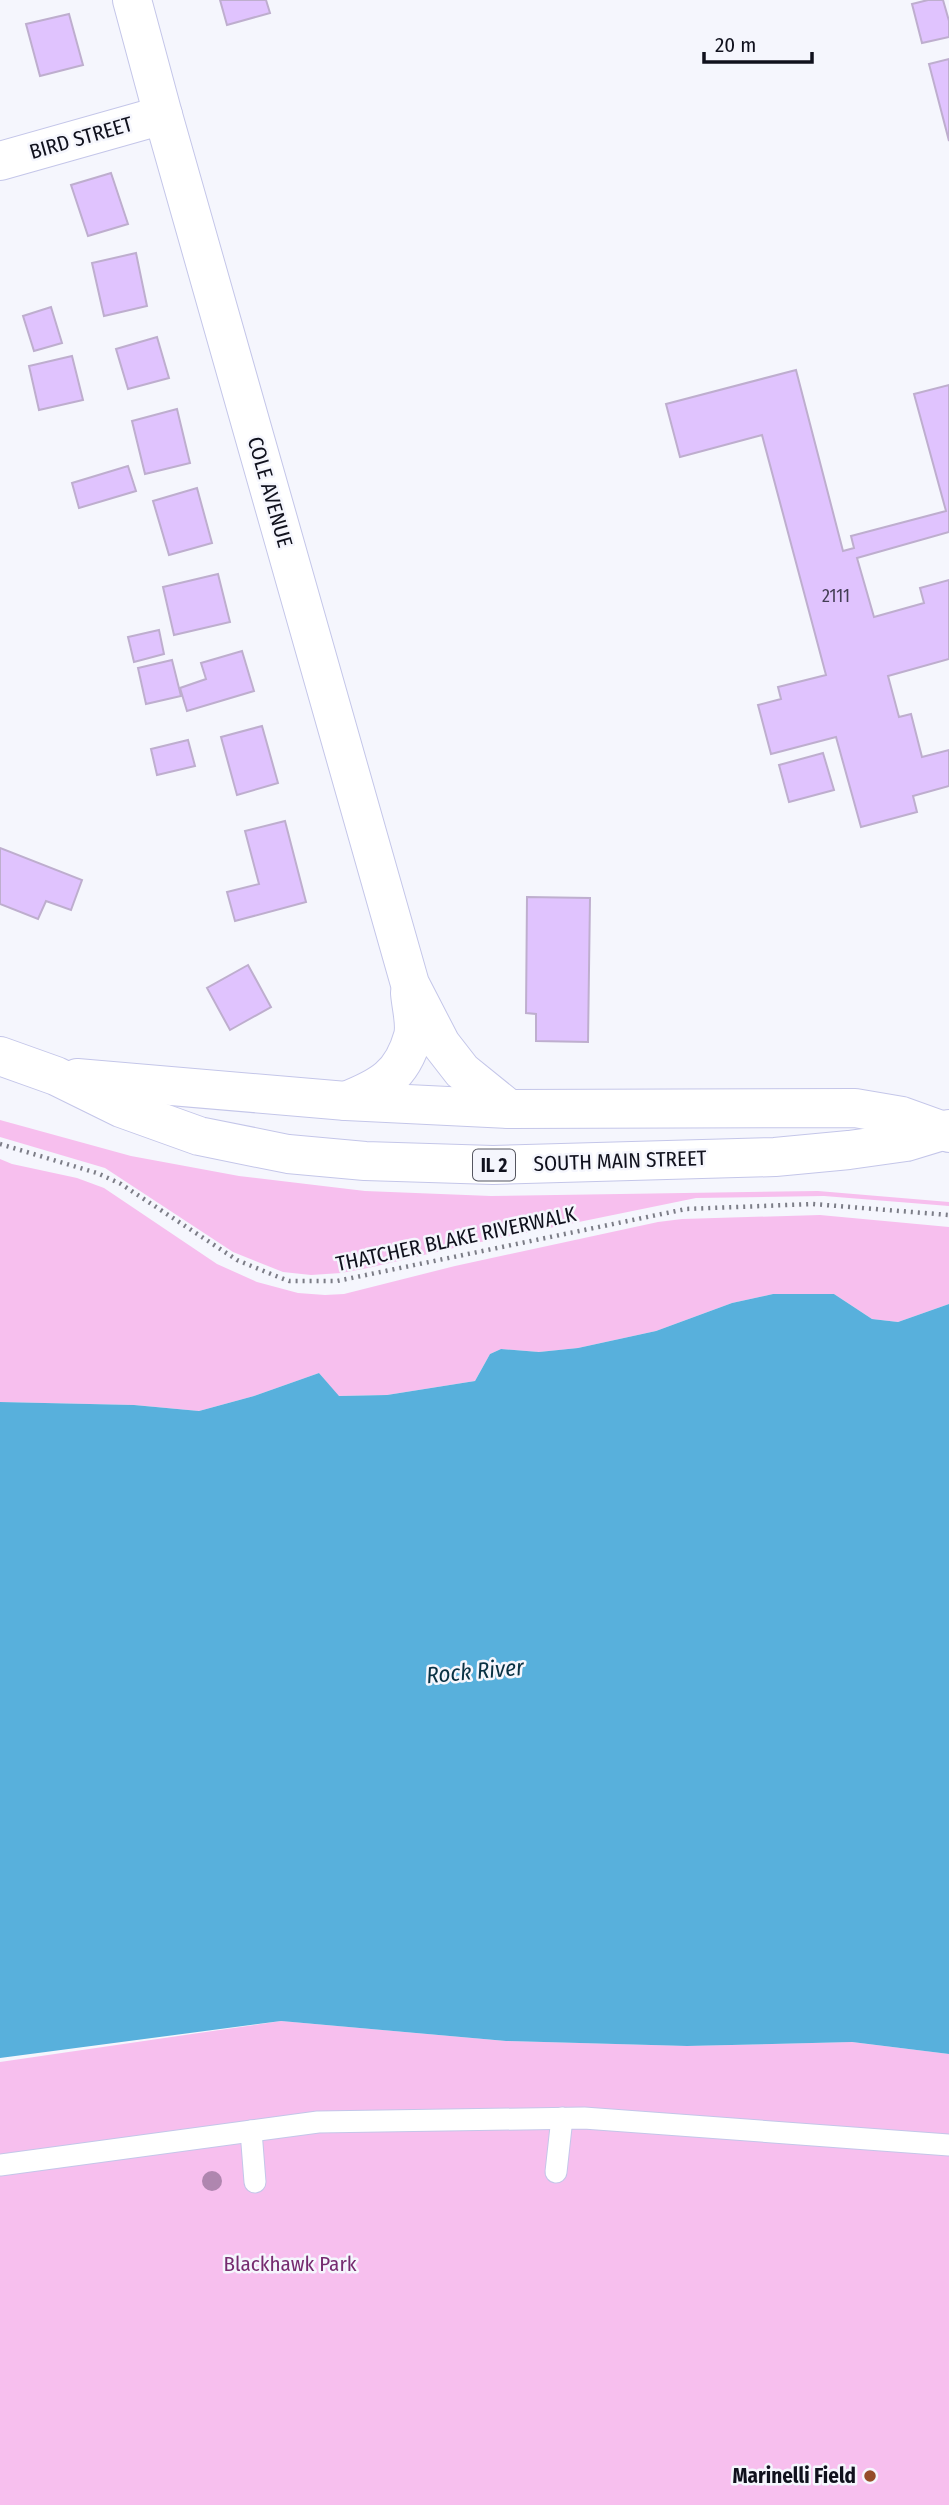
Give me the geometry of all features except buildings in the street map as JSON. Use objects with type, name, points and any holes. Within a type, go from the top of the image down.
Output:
[{"type":"main road","name":"COLE AVENUE","points":[[132,0],[410,984],[441,1044],[455,1062],[466,1075],[509,1109]]},
{"type":"main road","name":"BIRD STREET","points":[[0,161],[163,115]]},
{"type":"main road","name":"COLE AVENUE","points":[[346,1101],[376,1089],[398,1070],[413,1035],[410,984]]},
{"type":"main road","name":"SOUTH MAIN STREET","points":[[0,1056],[56,1076],[121,1108],[198,1136],[288,1154],[365,1161],[493,1165],[775,1157],[906,1142],[947,1130]]},
{"type":"main road","name":"SOUTH MAIN STREET","points":[[56,1076],[346,1101],[509,1109],[855,1108],[902,1116],[947,1130]]},
{"type":"lane","points":[[556,2172],[562,2118]]},
{"type":"lane","points":[[0,2165],[318,2122],[598,2119],[949,2145]]},
{"type":"lane","points":[[251,2131],[255,2182]]},
{"type":"path","name":"THATCHER BLAKE RIVERWALK","points":[[0,1144],[97,1173],[121,1184],[237,1260],[289,1281],[337,1281],[686,1209],[813,1204],[949,1215]]},
{"type":"green space","points":[[0,1120],[131,1156],[239,1176],[365,1191],[491,1196],[818,1191],[949,1202],[949,1206],[824,1196],[696,1198],[368,1268],[311,1275],[283,1272],[233,1252],[105,1168],[0,1137]]},
{"type":"green space","points":[[0,1159],[77,1178],[104,1188],[217,1264],[257,1282],[298,1293],[344,1294],[455,1266],[658,1222],[820,1215],[949,1227],[949,1304],[898,1322],[872,1319],[834,1294],[773,1294],[732,1303],[656,1331],[578,1348],[539,1352],[501,1349],[490,1354],[475,1381],[387,1395],[338,1396],[319,1373],[254,1396],[199,1411],[134,1405],[0,1402]]},
{"type":"green space","name":"Blackhawk Park","points":[[281,2021],[506,2041],[687,2046],[852,2042],[949,2054],[949,2505],[0,2505],[0,2062]]},
{"type":"water","name":"Rock River","points":[[773,1294],[834,1294],[872,1319],[898,1322],[949,1304],[949,2054],[852,2042],[687,2046],[506,2041],[281,2021],[0,2058],[0,1402],[134,1405],[199,1411],[254,1396],[319,1373],[339,1396],[387,1395],[475,1381],[490,1354],[501,1349],[539,1352],[578,1348],[656,1331],[732,1303]]},
{"type":"place","name":"Marinelli Field","points":[[870,2476]]}]
